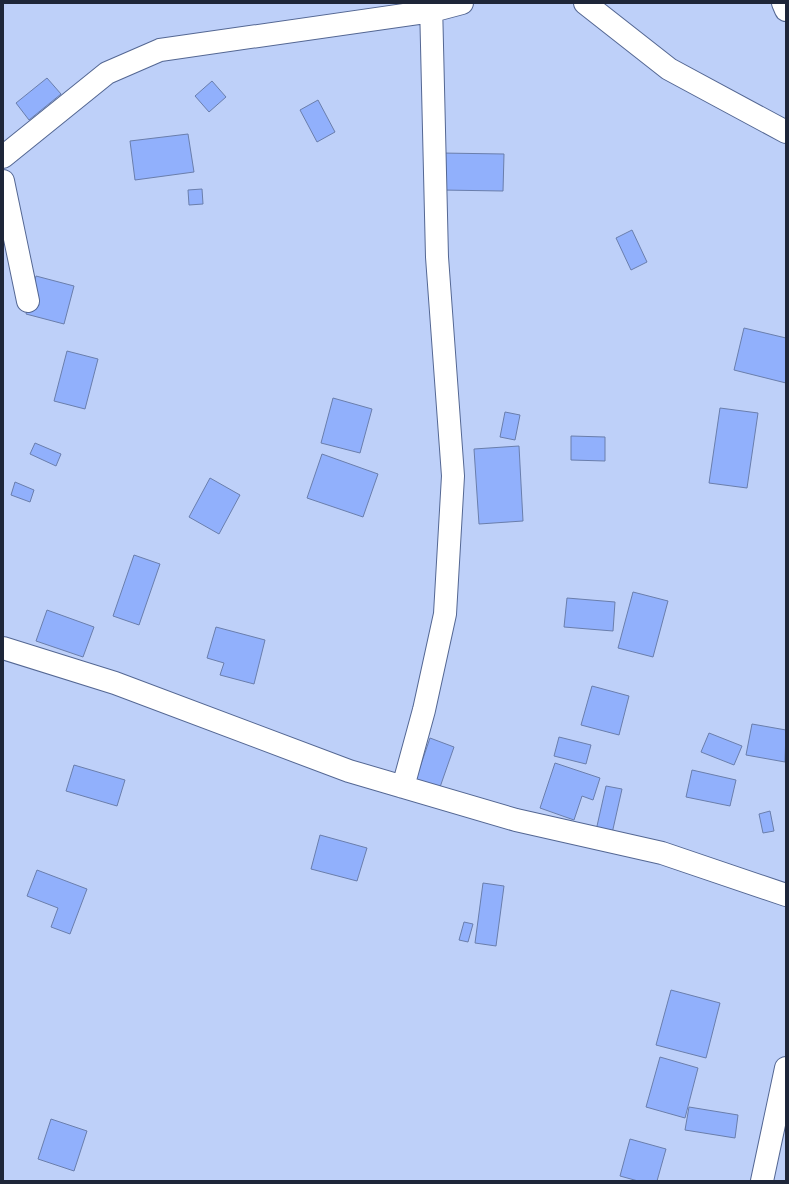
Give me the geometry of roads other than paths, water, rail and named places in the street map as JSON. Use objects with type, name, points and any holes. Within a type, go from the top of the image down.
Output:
[{"type":"street","points":[[3,157],[107,73],[160,50],[462,3]]},
{"type":"street","points":[[585,3],[669,69],[786,132]]},
{"type":"street","points":[[783,3],[786,10]]},
{"type":"street","points":[[403,787],[424,710],[445,614],[453,476],[437,257],[431,7]]},
{"type":"street","points":[[3,181],[28,301]]},
{"type":"street","points":[[3,648],[115,683],[349,771],[516,820],[662,853],[786,895]]},
{"type":"street","points":[[762,1181],[786,1068]]}]
